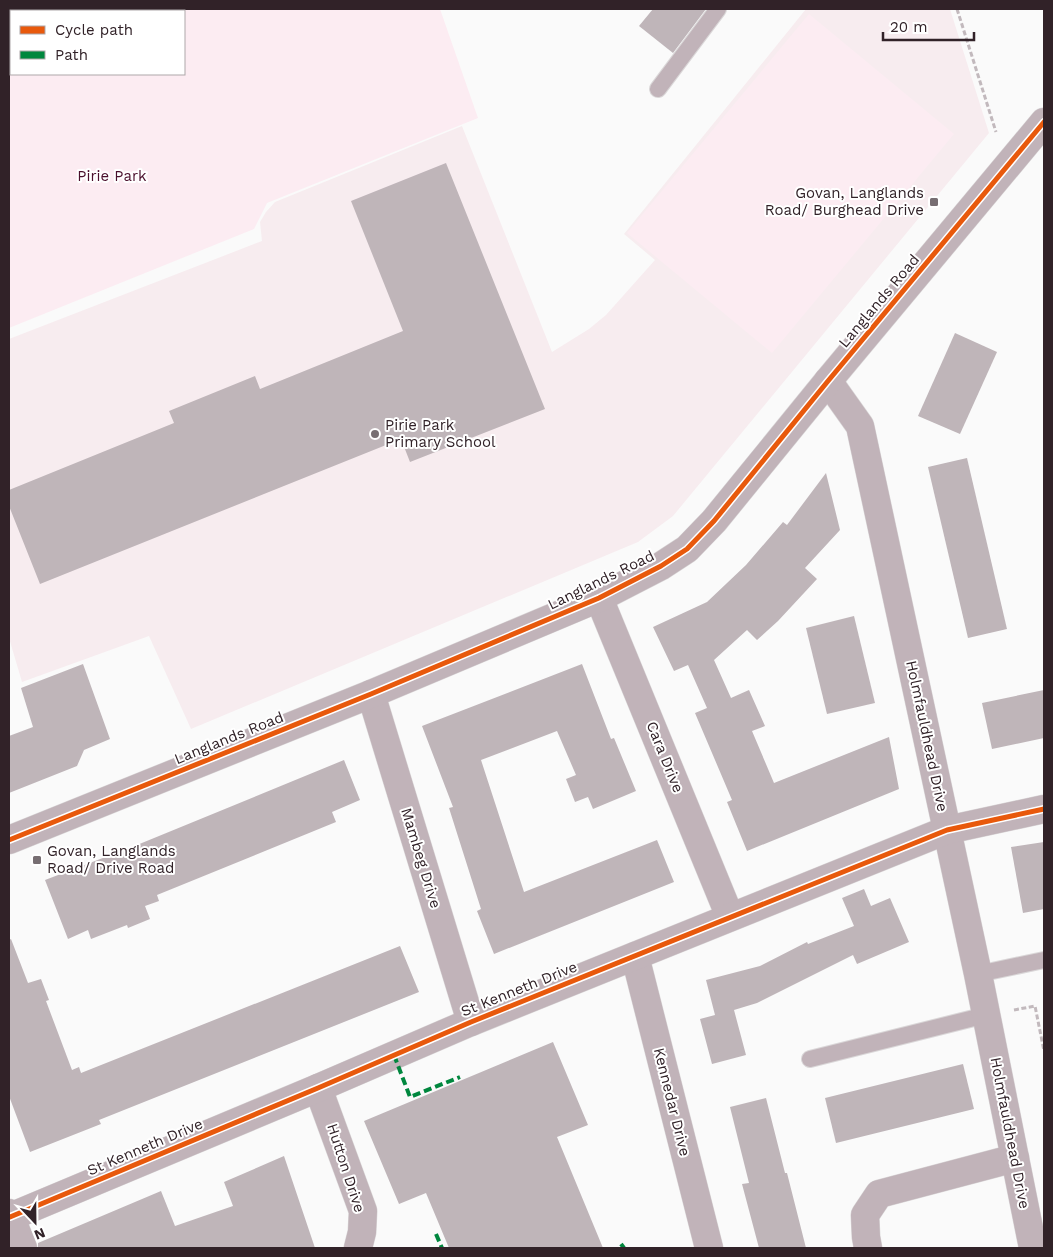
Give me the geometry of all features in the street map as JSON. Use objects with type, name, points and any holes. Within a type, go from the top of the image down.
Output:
[{"type":"street","name":"Langlands Road","points":[[9,840],[370,694],[599,598],[661,566],[687,549],[714,521],[1044,122]]},
{"type":"street","name":"Holmfauldhead Drive","points":[[828,381],[860,426],[978,974],[1033,1248]]},
{"type":"street","name":"Cara Drive","points":[[599,598],[730,917]]},
{"type":"street","name":"Mambeg Drive","points":[[370,694],[471,1022]]},
{"type":"street","name":"St Kenneth Drive","points":[[10,1215],[318,1088],[471,1022],[947,830],[1044,809]]},
{"type":"street","name":"Kennedar Drive","points":[[635,956],[709,1248]]},
{"type":"street","name":"Hutton Drive","points":[[318,1088],[363,1211],[362,1232],[358,1248]]},
{"type":"street","points":[[868,1248],[865,1215],[879,1194],[1015,1158]]},
{"type":"street","points":[[10,1215],[23,1248]]},
{"type":"lane","points":[[658,89],[718,9]]},
{"type":"lane","points":[[978,974],[1044,960]]},
{"type":"lane","points":[[810,1060],[986,1015]]},
{"type":"path","points":[[957,9],[1007,168]]},
{"type":"path","points":[[986,1015],[1034,1006],[1044,1051]]},
{"type":"shaded area","name":"Pirie Park Primary School","points":[[806,9],[950,9],[989,133],[673,516],[638,542],[191,729],[149,636],[22,682],[9,638],[9,339],[262,241],[260,222],[275,202],[462,126],[552,352],[589,329],[606,315],[655,260],[624,234]]},
{"type":"green space","name":"Pirie Park","points":[[9,9],[440,9],[478,118],[267,203],[254,229],[9,328]]},
{"type":"green space","points":[[809,14],[954,134],[772,353],[627,233]]},
{"type":"building","points":[[653,9],[706,9],[673,53],[639,26]]},
{"type":"building","points":[[446,163],[545,409],[410,462],[401,439],[40,584],[9,506],[9,490],[174,423],[169,411],[255,376],[260,389],[403,331],[351,201]]},
{"type":"building","points":[[955,333],[997,352],[960,434],[918,416]]},
{"type":"building","points":[[967,458],[1007,629],[968,638],[928,467]]},
{"type":"building","points":[[826,473],[840,530],[805,568],[817,579],[778,621],[757,640],[747,630],[714,660],[731,698],[749,690],[765,726],[752,731],[774,783],[889,737],[899,789],[747,851],[727,802],[732,800],[695,713],[707,708],[688,665],[674,671],[653,627],[707,602],[746,565],[783,522],[787,525]]},
{"type":"building","points":[[854,616],[875,703],[827,714],[806,628]]},
{"type":"building","points":[[83,664],[110,739],[84,750],[77,766],[9,793],[9,736],[33,727],[21,688]]},
{"type":"building","points":[[582,664],[611,739],[614,738],[636,791],[593,809],[588,797],[575,802],[566,779],[576,775],[557,731],[481,760],[524,892],[657,840],[674,882],[494,954],[477,911],[481,909],[449,808],[453,807],[422,726]]},
{"type":"building","points":[[1044,690],[1044,738],[992,749],[982,703]]},
{"type":"building","points":[[344,760],[360,800],[332,812],[336,822],[157,895],[159,901],[145,906],[150,919],[128,928],[127,925],[91,939],[88,930],[68,939],[45,880],[137,845]]},
{"type":"building","points":[[1044,842],[1044,909],[1023,913],[1011,847]]},
{"type":"building","points":[[864,889],[871,906],[890,898],[909,942],[857,964],[853,955],[757,1003],[734,1010],[746,1055],[712,1064],[700,1019],[715,1015],[706,980],[760,966],[807,942],[808,944],[854,926],[842,898]]},
{"type":"building","points":[[11,939],[28,983],[41,979],[49,1000],[46,1001],[72,1070],[79,1067],[81,1073],[400,946],[419,992],[99,1120],[101,1124],[30,1152],[9,1096],[9,940]]},
{"type":"building","points":[[553,1042],[588,1125],[557,1137],[603,1248],[449,1248],[426,1193],[399,1204],[364,1121]]},
{"type":"building","points":[[963,1064],[974,1109],[836,1143],[825,1098]]},
{"type":"building","points":[[766,1098],[806,1248],[759,1248],[742,1184],[749,1183],[730,1107]]},
{"type":"building","points":[[284,1156],[315,1248],[38,1248],[38,1243],[161,1191],[175,1226],[233,1206],[224,1182]]},
{"type":"marked path","points":[[394,1055],[410,1097],[460,1077]]},
{"type":"marked path","points":[[436,1234],[442,1248]]},
{"type":"marked path","points":[[621,1244],[624,1248]]},
{"type":"cycle path","points":[[9,840],[371,694],[599,598],[661,566],[687,549],[714,521],[1044,122]]},
{"type":"cycle path","points":[[10,1217],[471,1022],[947,830],[1044,809]]},
{"type":"place","name":"Govan, Langlands Road/ Burghead Drive","points":[[934,202]]},
{"type":"place","name":"Pirie Park Primary School","points":[[375,434]]},
{"type":"place","name":"Govan, Langlands Road/ Drive Road","points":[[37,860]]}]
